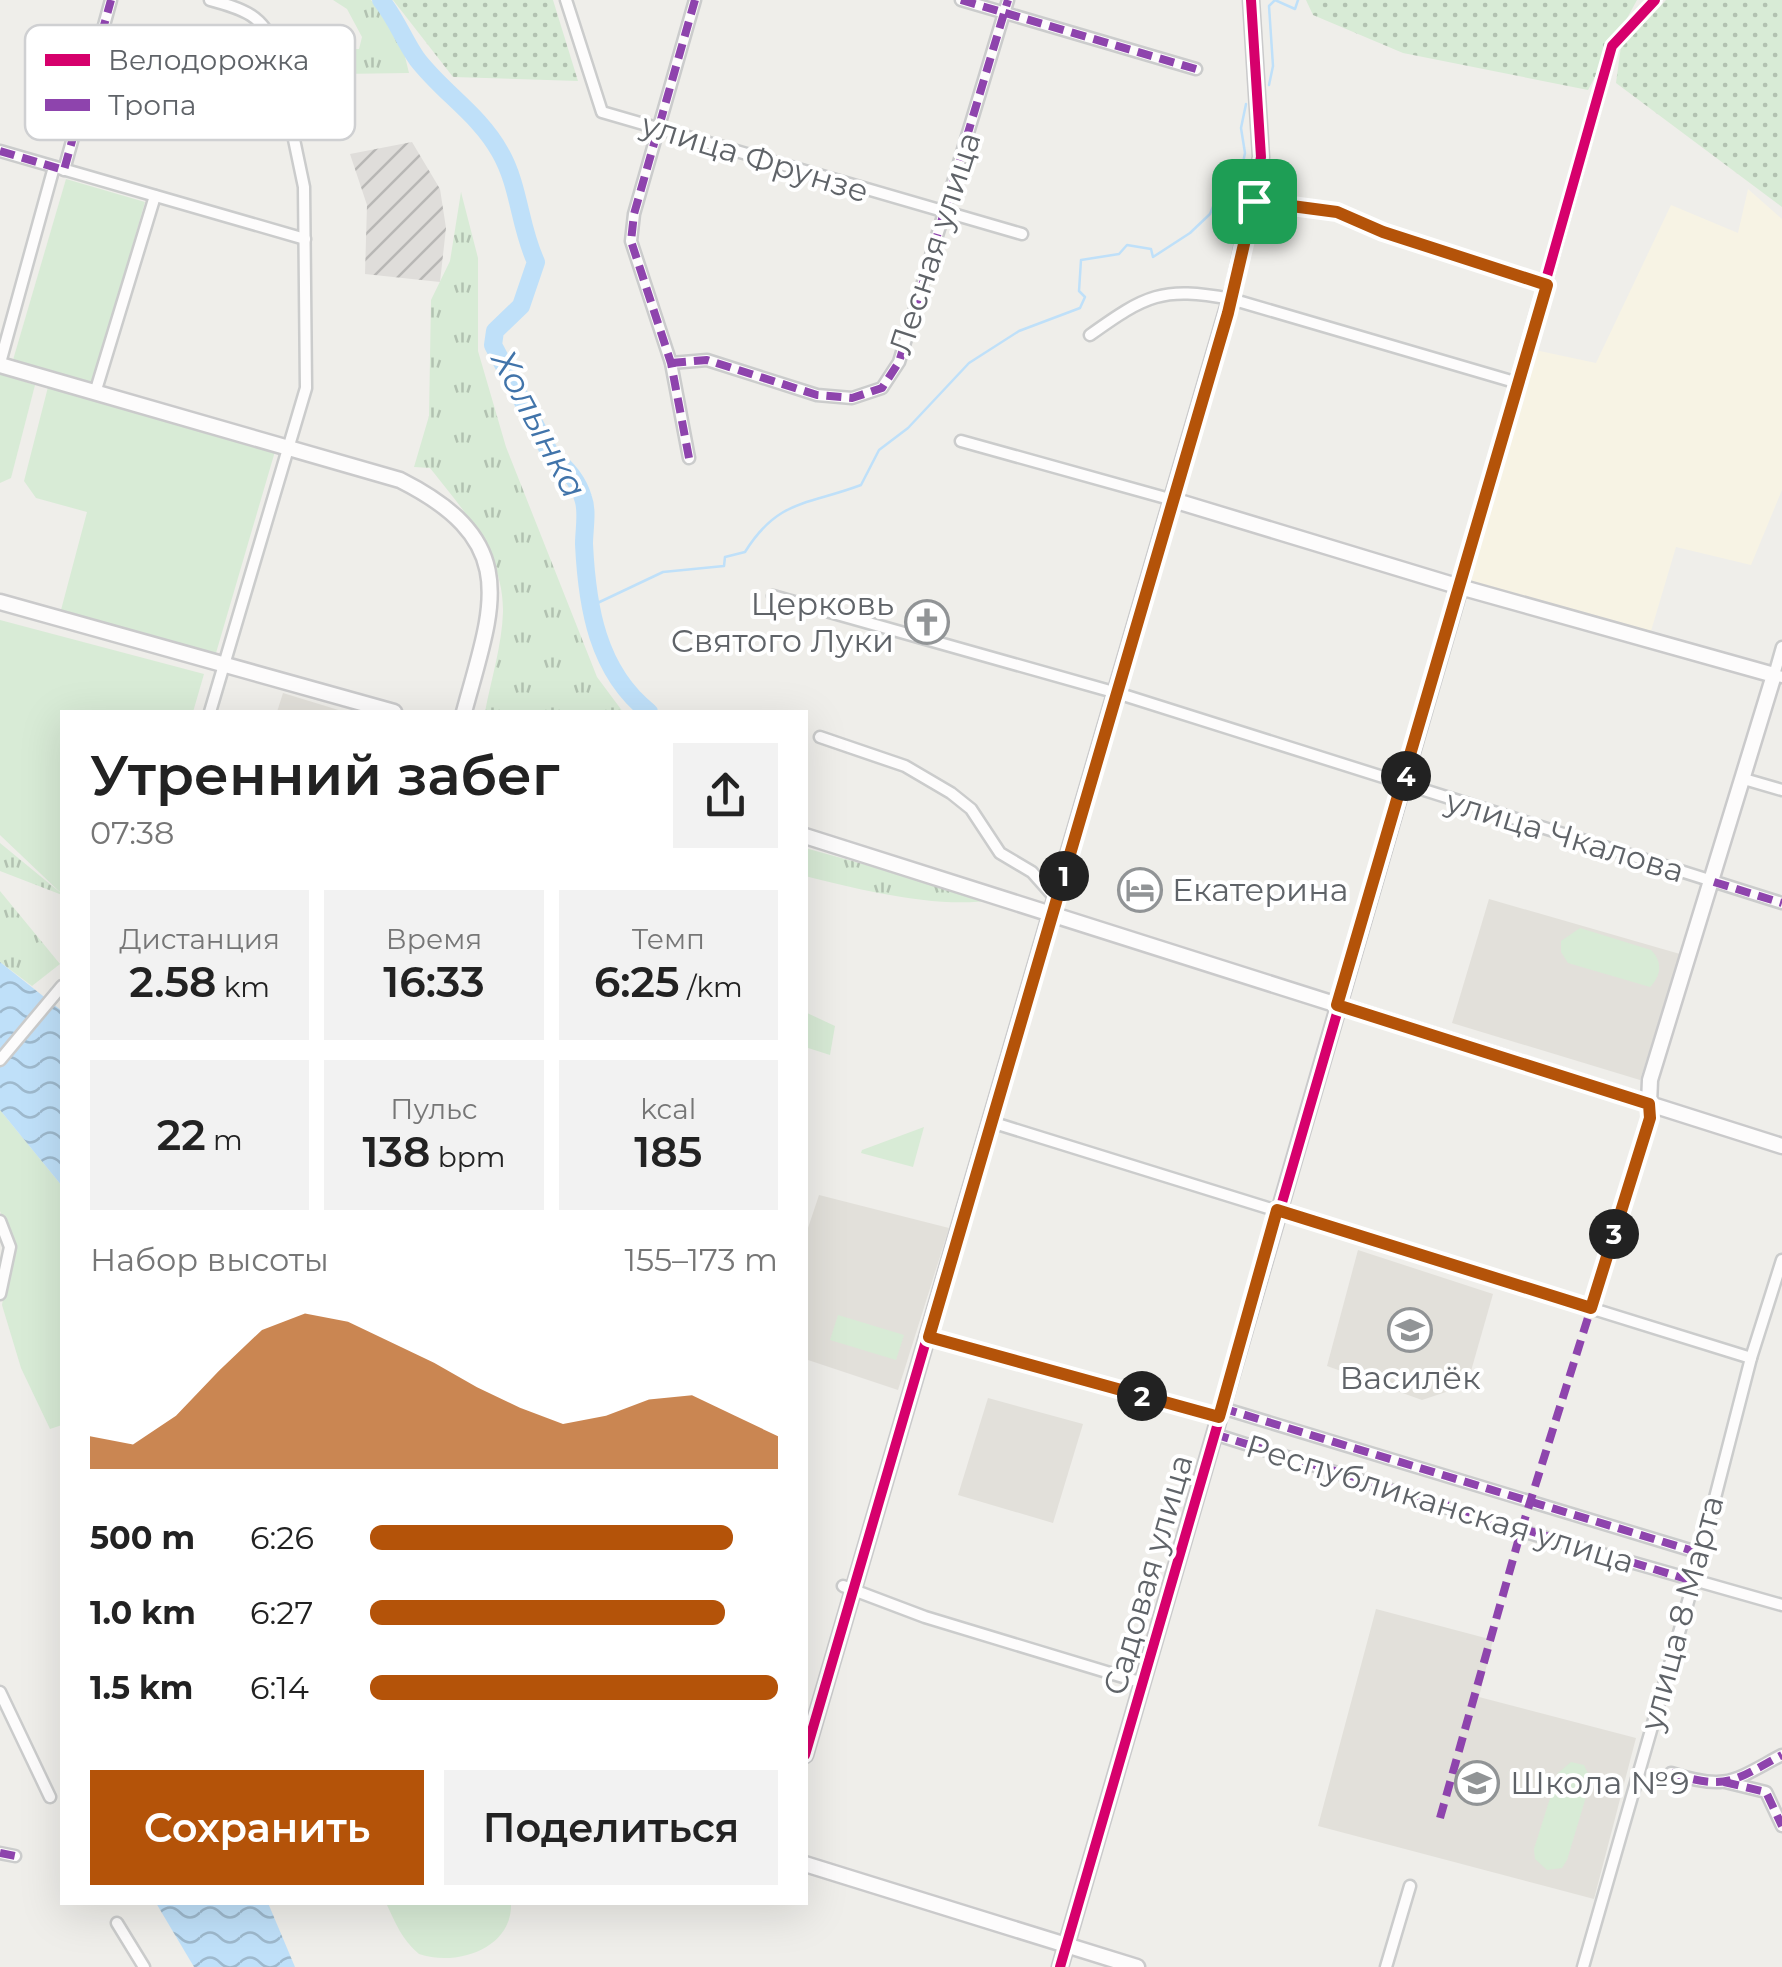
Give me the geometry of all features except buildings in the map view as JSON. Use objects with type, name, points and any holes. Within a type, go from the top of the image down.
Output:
[{"type":"street","points":[[103,25],[111,0]]},
{"type":"street","points":[[210,0],[251,6]]},
{"type":"street","name":"улица Фрунзе","points":[[566,0],[602,112],[1022,234]]},
{"type":"street","points":[[689,458],[671,363],[631,241],[695,0]]},
{"type":"street","points":[[961,0],[1196,69]]},
{"type":"street","name":"Лесная улица","points":[[671,363],[707,360],[817,395],[852,398],[882,388],[899,362],[947,213],[1008,0]]},
{"type":"street","points":[[808,1744],[848,1588],[929,1337],[1231,299],[1254,201],[1260,125],[1251,0]]},
{"type":"street","name":"Садовая улица","points":[[1060,1967],[1277,1210],[1404,786],[1612,46],[1655,0]]},
{"type":"street","points":[[68,140],[0,364],[400,480],[442,504],[479,551],[493,594],[464,710]]},
{"type":"street","points":[[211,710],[306,388],[304,187],[294,140]]},
{"type":"street","points":[[0,151],[305,238]]},
{"type":"street","points":[[95,393],[155,196]]},
{"type":"street","points":[[1254,201],[1337,212],[1383,232],[1547,285]]},
{"type":"street","points":[[1090,335],[1137,301],[1164,291],[1231,299],[1518,383]]},
{"type":"street","points":[[961,441],[1778,676]]},
{"type":"street","name":"улица Чкалова","points":[[774,596],[1117,693],[1782,903]]},
{"type":"street","points":[[0,602],[387,710]]},
{"type":"street","points":[[1591,1308],[1650,1118],[1650,1080],[1778,676],[1782,647]]},
{"type":"street","points":[[820,737],[905,766],[951,793],[970,809],[1000,852],[1032,872],[1054,907]]},
{"type":"street","points":[[1744,779],[1782,790]]},
{"type":"street","points":[[808,837],[1054,907],[1337,1005],[1782,1146]]},
{"type":"street","points":[[0,1060],[60,988]]},
{"type":"street","points":[[991,1122],[1750,1358]]},
{"type":"street","points":[[0,1221],[10,1247],[0,1294]]},
{"type":"street","name":"улица 8 Марта","points":[[1583,1967],[1693,1580],[1750,1358],[1782,1260]]},
{"type":"street","name":"Республиканская улица","points":[[929,1337],[1220,1413],[1700,1553]]},
{"type":"street","name":"Республиканская улица","points":[[1214,1434],[1782,1605]]},
{"type":"street","points":[[848,1588],[1142,1684]]},
{"type":"street","points":[[0,1692],[50,1797]]},
{"type":"street","points":[[1671,1774],[1710,1786],[1782,1755]]},
{"type":"street","points":[[1724,1782],[1766,1792],[1782,1826]]},
{"type":"street","points":[[0,1853],[15,1856]]},
{"type":"street","points":[[808,1865],[1137,1967]]},
{"type":"street","points":[[1386,1967],[1410,1886]]},
{"type":"street","points":[[117,1923],[144,1967]]},
{"type":"shaded area","points":[[412,142],[440,189],[446,228],[440,282],[365,274],[367,205],[350,154]]},
{"type":"shaded area","points":[[1748,189],[1782,219],[1782,490],[1751,565],[1676,547],[1651,631],[1469,581],[1535,350],[1596,363],[1671,205],[1738,233]]},
{"type":"shaded area","points":[[283,693],[338,710],[278,710]]},
{"type":"shaded area","points":[[1489,899],[1680,954],[1640,1080],[1452,1023]]},
{"type":"shaded area","points":[[819,1195],[949,1228],[898,1390],[808,1360],[808,1228]]},
{"type":"shaded area","name":"Василёк","points":[[1358,1250],[1493,1294],[1467,1385],[1422,1400],[1327,1366]]},
{"type":"shaded area","points":[[988,1398],[1083,1424],[1053,1523],[958,1495]]},
{"type":"shaded area","name":"Школа №9","points":[[1376,1609],[1493,1640],[1479,1697],[1636,1738],[1594,1899],[1318,1826]]},
{"type":"green space","points":[[333,0],[371,0],[400,36],[409,73],[355,74],[355,49],[359,49],[362,37],[347,9]]},
{"type":"green space","points":[[393,0],[553,0],[578,81],[453,77]]},
{"type":"green space","points":[[1306,0],[1637,0],[1588,90],[1403,53],[1313,15]]},
{"type":"green space","points":[[1666,0],[1782,0],[1782,207],[1616,83],[1621,46]]},
{"type":"green space","points":[[66,179],[145,202],[93,383],[13,360]]},
{"type":"green space","points":[[461,192],[478,258],[478,351],[506,447],[597,677],[622,710],[485,710],[503,612],[497,571],[479,534],[443,484],[430,468],[414,467],[429,416],[431,300],[450,261]]},
{"type":"green space","points":[[0,374],[35,385],[11,478],[0,483]]},
{"type":"green space","points":[[48,387],[276,448],[216,653],[61,610],[87,512],[36,498],[24,481]]},
{"type":"green space","points":[[0,620],[204,674],[194,710],[60,710],[60,892],[0,835]]},
{"type":"green space","points":[[0,843],[60,894],[0,871]]},
{"type":"green space","points":[[808,849],[994,900],[948,902],[875,892],[808,877]]},
{"type":"green space","points":[[0,891],[60,964],[32,986],[0,962]]},
{"type":"green space","points":[[1580,928],[1651,950],[1659,964],[1654,983],[1650,987],[1568,963],[1561,952],[1561,941]]},
{"type":"green space","points":[[808,1013],[835,1026],[830,1055],[808,1048]]},
{"type":"green space","points":[[0,1110],[60,1184],[60,1426],[50,1429],[21,1368],[2,1305],[12,1244],[0,1211]]},
{"type":"green space","points":[[924,1127],[913,1167],[861,1153],[862,1150]]},
{"type":"green space","points":[[838,1315],[904,1335],[896,1360],[830,1340]]},
{"type":"green space","points":[[1571,1762],[1584,1765],[1591,1780],[1567,1860],[1562,1868],[1547,1870],[1535,1859],[1534,1849],[1558,1773]]},
{"type":"green space","points":[[387,1905],[511,1905],[503,1932],[493,1942],[450,1958],[419,1954]]},
{"type":"water","points":[[0,962],[60,1009],[60,1184],[0,1110]]},
{"type":"water","points":[[157,1905],[269,1905],[295,1967],[194,1967]]},
{"type":"waterway","name":"Холынка","points":[[381,0],[417,59],[482,126],[507,165],[536,262],[521,306],[495,331],[493,345],[551,455],[581,491],[588,591],[598,636],[617,677],[647,710]]},
{"type":"waterway","points":[[1269,85],[1273,66],[1269,6],[1275,0],[1295,9],[1298,0]]},
{"type":"waterway","points":[[589,607],[663,572],[724,566],[725,557],[745,552],[782,513],[861,485],[879,450],[908,428],[969,363],[1019,331],[1080,308],[1085,297],[1079,291],[1081,260],[1119,254],[1127,245],[1151,249],[1153,257],[1190,233],[1210,214],[1219,192],[1241,172],[1245,153],[1241,128],[1246,104]]},
{"type":"marked path","points":[[104,25],[111,0]]},
{"type":"marked path","points":[[689,458],[671,363],[631,241],[634,214],[695,0]]},
{"type":"marked path","points":[[961,0],[1196,69]]},
{"type":"marked path","points":[[671,363],[707,360],[817,395],[852,398],[882,388],[899,362],[1008,0]]},
{"type":"marked path","points":[[0,151],[64,170],[72,140]]},
{"type":"marked path","points":[[1714,882],[1782,903]]},
{"type":"marked path","points":[[1440,1818],[1521,1531],[1591,1308]]},
{"type":"marked path","points":[[1222,1408],[1700,1553]]},
{"type":"marked path","points":[[1214,1434],[1693,1581]]},
{"type":"marked path","points":[[1671,1773],[1718,1782],[1752,1771],[1782,1755]]},
{"type":"marked path","points":[[1724,1782],[1766,1792],[1782,1826]]},
{"type":"marked path","points":[[0,1853],[15,1856]]},
{"type":"cycle path","points":[[808,1745],[1235,283],[1261,157],[1251,0]]},
{"type":"cycle path","points":[[1060,1967],[1403,786],[1612,46],[1655,0]]},
{"type":"place","name":"Церковь Святого Луки","points":[[927,622]]},
{"type":"place","name":"Екатерина","points":[[1140,890]]},
{"type":"place","name":"Василёк","points":[[1410,1330]]},
{"type":"place","name":"Школа №9","points":[[1477,1783]]},
{"type":"route","points":[[1254,201],[1337,212],[1383,232],[1547,285],[1337,1005],[1649,1104],[1650,1118],[1591,1308],[1277,1210],[1219,1417],[929,1337],[1228,313],[1254,201]]}]
